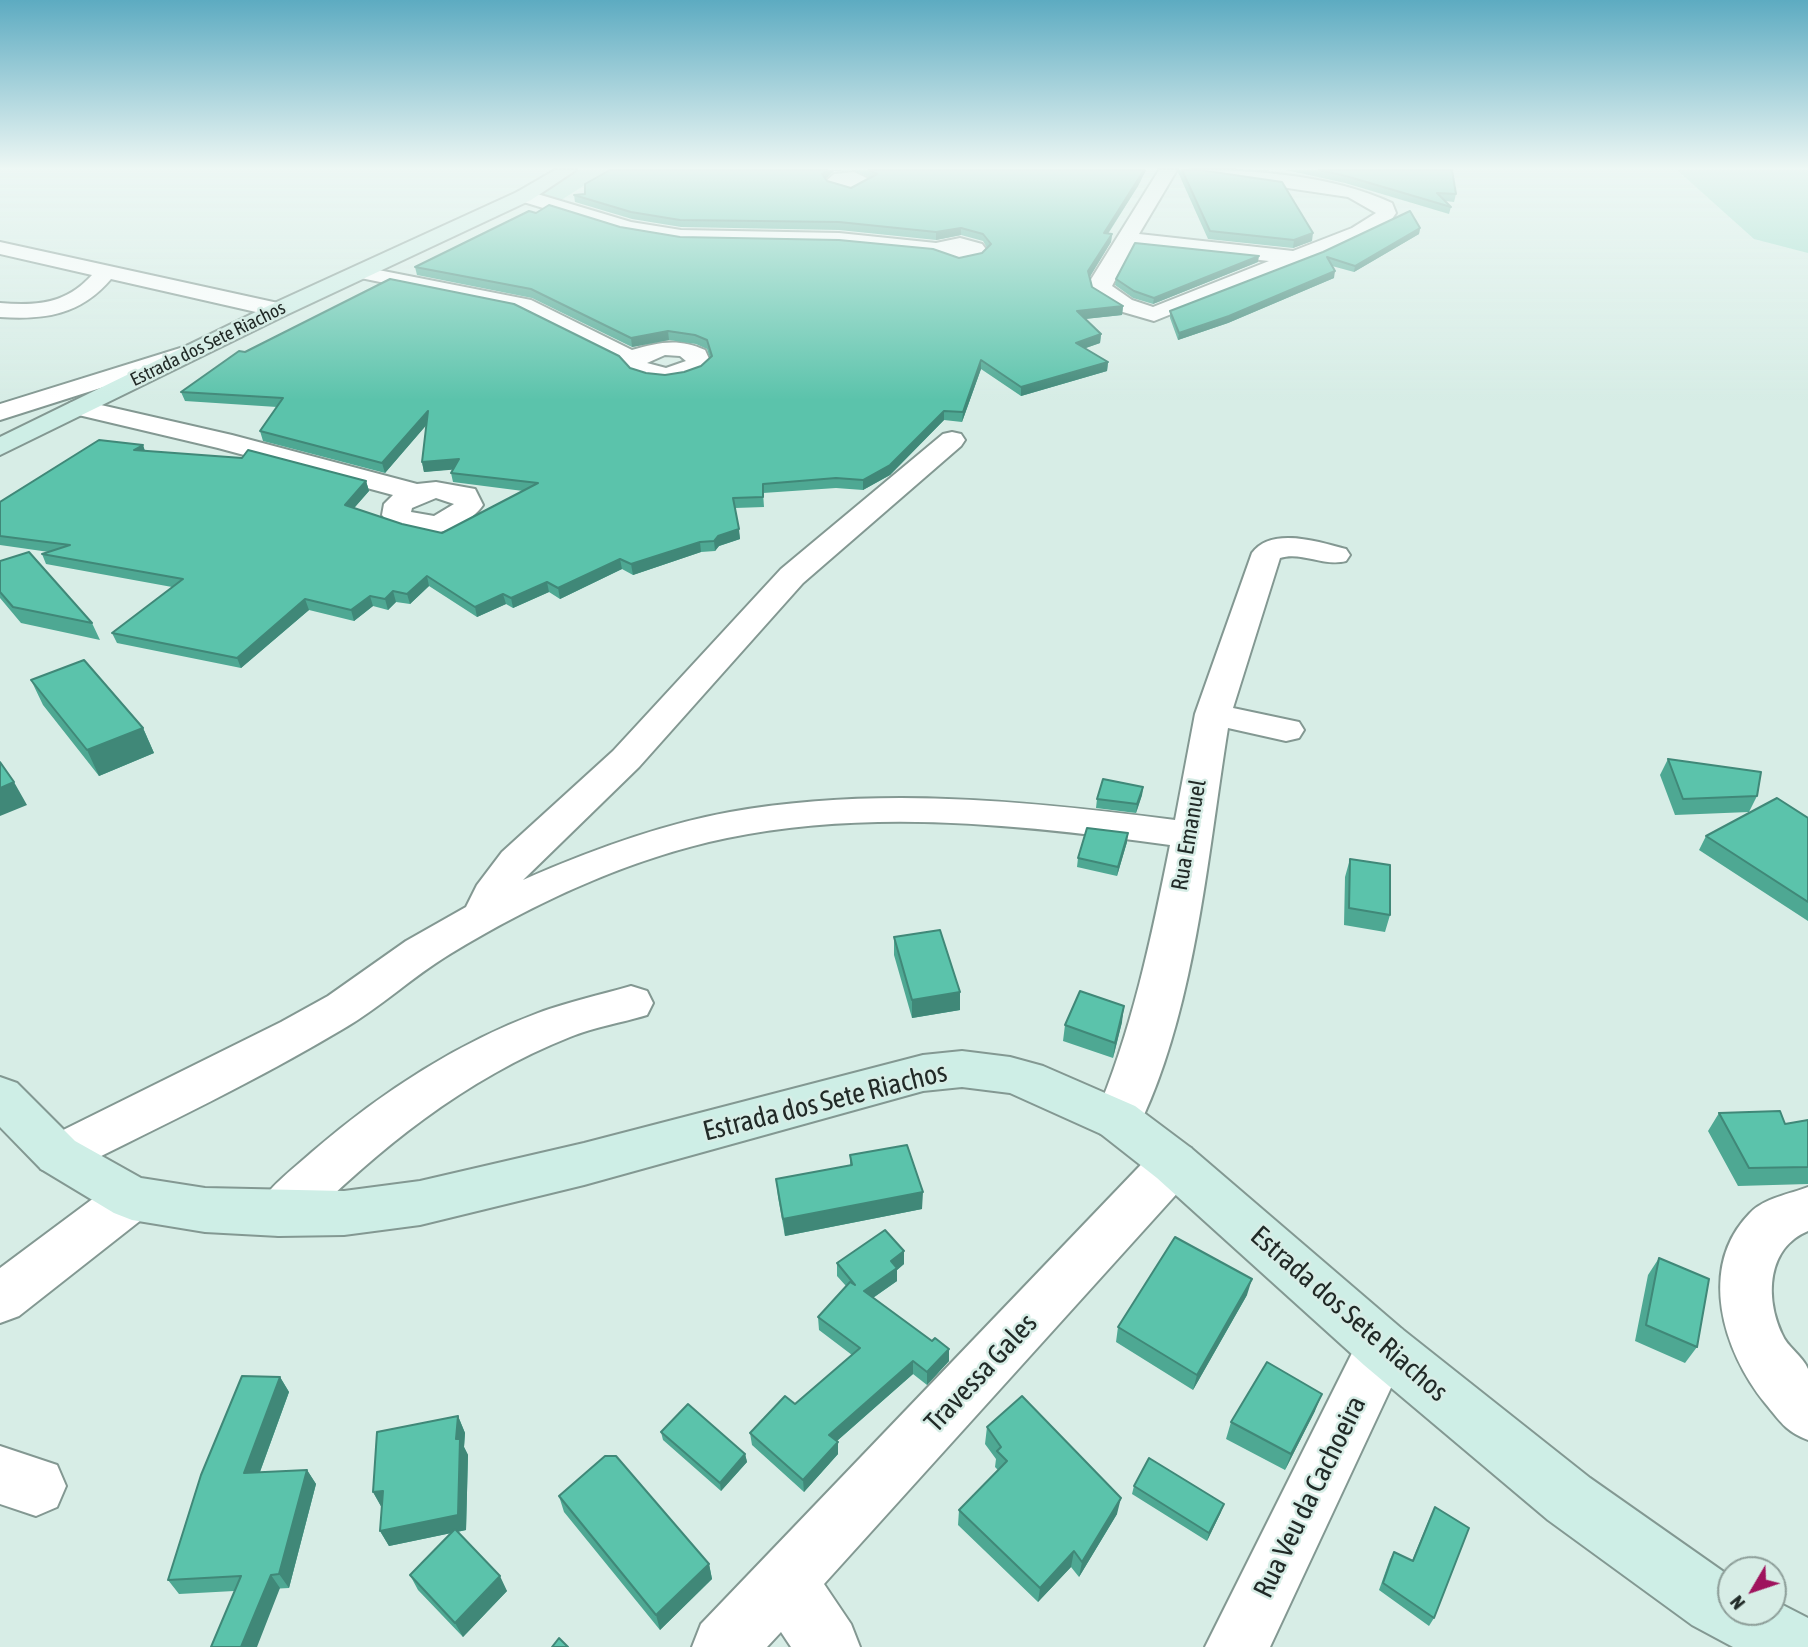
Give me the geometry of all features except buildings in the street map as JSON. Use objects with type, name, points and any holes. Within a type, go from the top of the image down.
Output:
[{"type":"street","name":"Estrada dos Sete Riachos","points":[[0,447],[190,352],[413,247]]},
{"type":"street","points":[[930,247],[939,250]]},
{"type":"street","points":[[1123,247],[1101,281],[1101,288],[1124,305],[1154,314],[1323,247]]},
{"type":"street","points":[[1198,247],[1297,258]]},
{"type":"street","points":[[0,248],[278,310]]},
{"type":"street","points":[[0,310],[42,313],[61,309],[87,295],[108,270]]},
{"type":"street","points":[[358,272],[523,305],[634,360]]},
{"type":"street","points":[[0,412],[190,352]]},
{"type":"street","points":[[79,408],[146,422],[417,493]]},
{"type":"street","points":[[484,916],[491,895],[516,861],[626,759],[793,576],[952,440]]},
{"type":"street","name":"Rua Emanuel","points":[[1118,1120],[1141,1064],[1156,1017],[1213,714],[1267,553],[1286,545],[1335,555]]},
{"type":"street","points":[[1213,714],[1286,730]]},
{"type":"street","points":[[58,1155],[307,1030],[433,944],[484,916],[561,881],[663,842],[729,825],[836,811],[948,811],[1073,818],[1189,835]]},
{"type":"street","points":[[279,1214],[330,1164],[442,1080],[493,1051],[555,1025],[631,1003]]},
{"type":"street","name":"Estrada dos Sete Riachos","points":[[0,1096],[58,1155],[132,1198],[205,1210],[279,1214],[344,1213],[420,1203],[584,1164],[923,1073],[962,1069],[1010,1075],[1043,1085],[1118,1120],[1174,1163],[1383,1347],[1569,1499],[1714,1603],[1798,1647]]},
{"type":"street","name":"Travessa Gales","points":[[724,1647],[1174,1163]]},
{"type":"street","points":[[0,1299],[132,1198]]},
{"type":"street","points":[[1808,1209],[1771,1225],[1756,1242],[1746,1269],[1749,1318],[1760,1349],[1808,1412]]},
{"type":"street","name":"Rua Veu da Cachoeira","points":[[1237,1647],[1383,1347]]},
{"type":"street","points":[[786,1583],[828,1647]]},
{"type":"green space","points":[[1784,247],[1808,247],[1808,253]]}]
